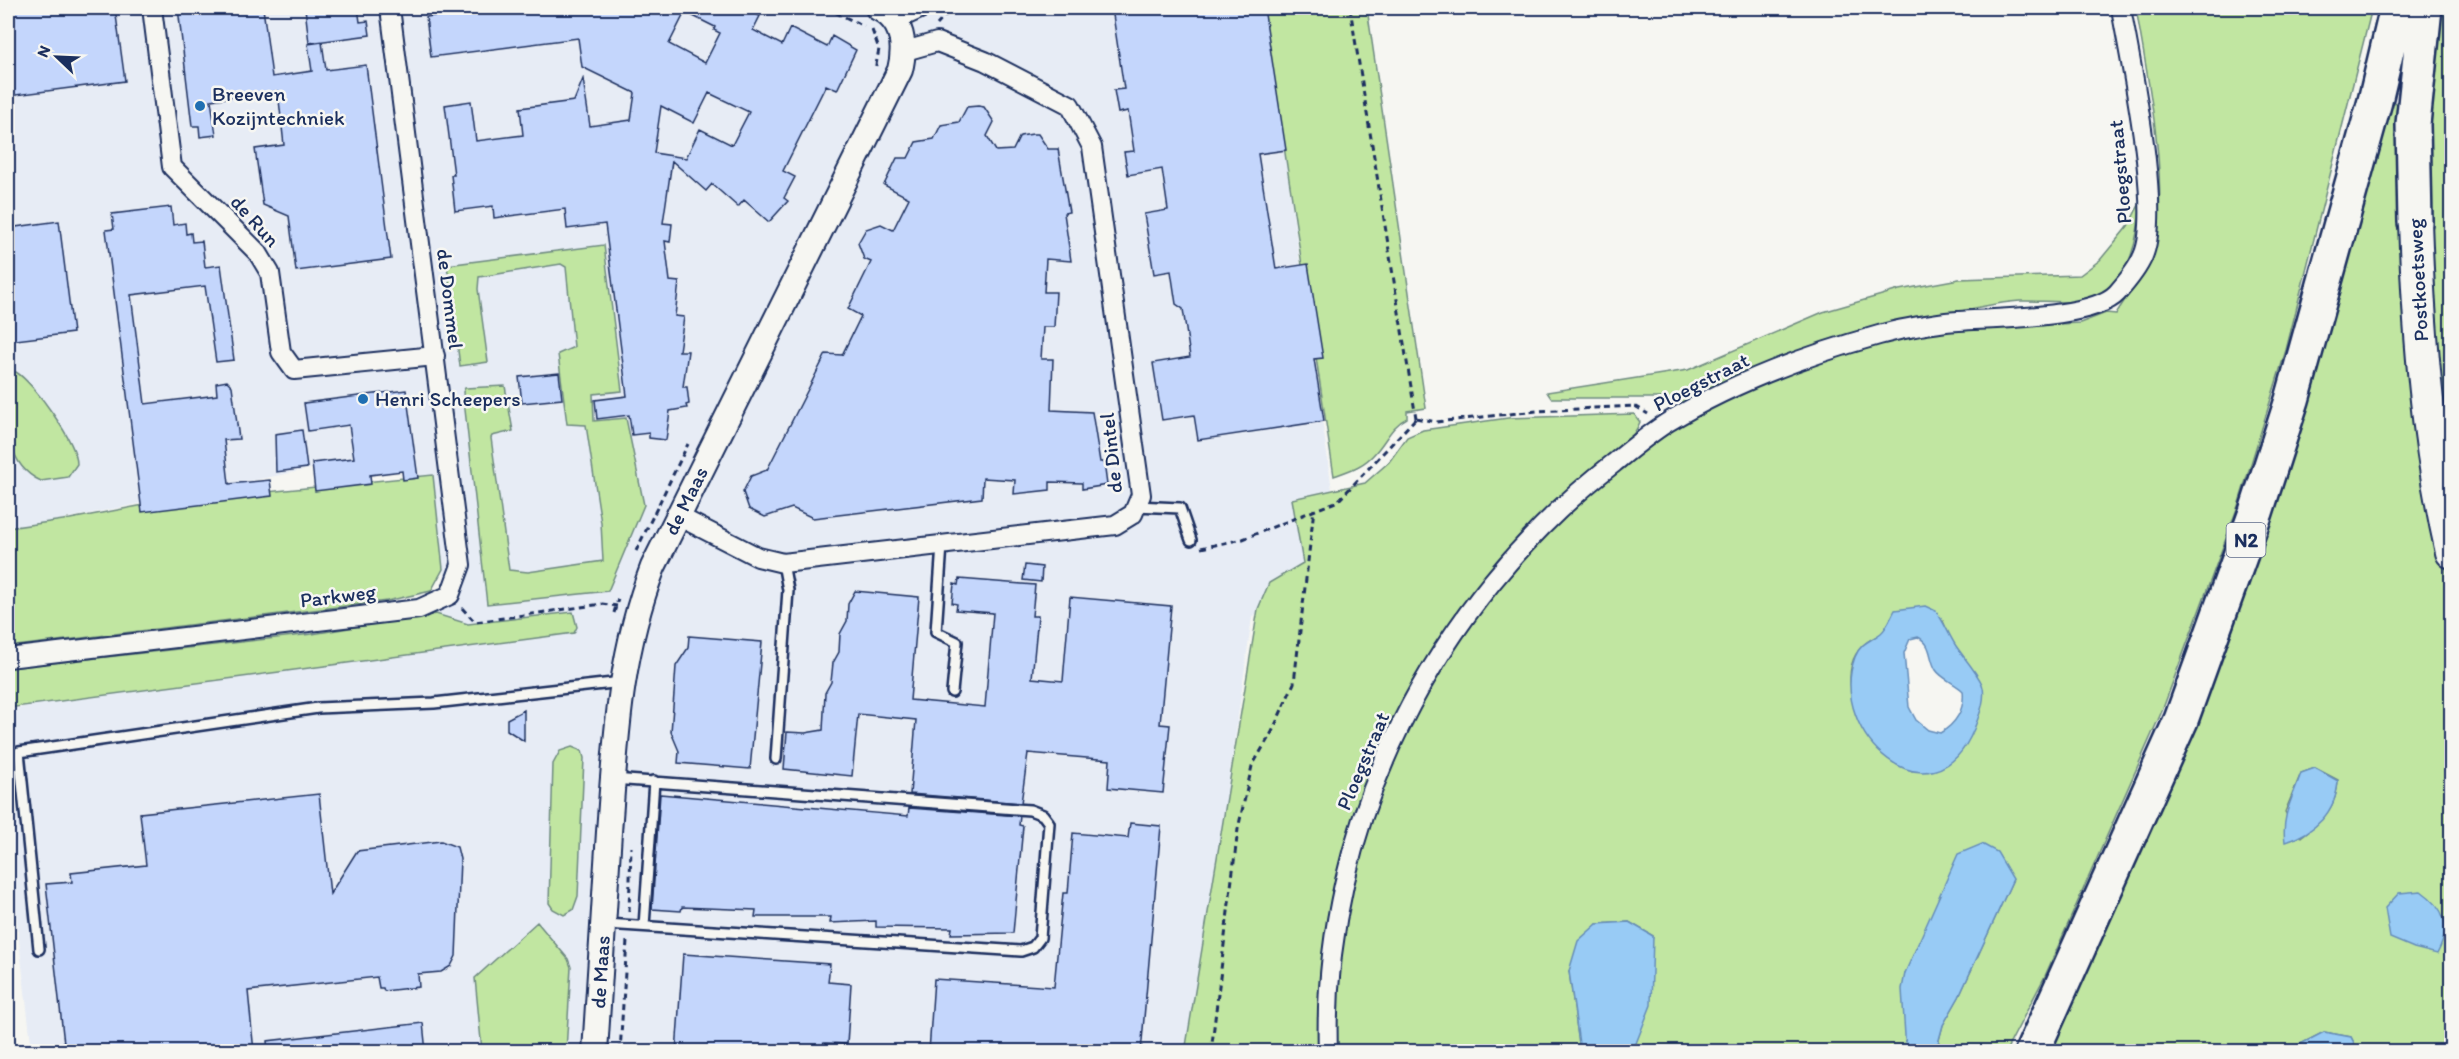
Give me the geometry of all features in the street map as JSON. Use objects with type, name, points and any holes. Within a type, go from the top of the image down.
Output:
[{"type":"highway","name":"N2","points":[[2032,1052],[2181,720],[2256,512],[2295,389],[2375,101],[2397,8]]},
{"type":"highway","name":"Postkoetsweg","points":[[2425,8],[2413,124],[2419,341],[2431,440],[2451,552]]},
{"type":"street","name":"de Run","points":[[152,8],[172,167],[258,253],[270,273],[281,352],[294,370],[435,356]]},
{"type":"street","name":"de Dommel","points":[[390,8],[461,565],[450,595]]},
{"type":"street","points":[[881,19],[922,8]]},
{"type":"street","name":"Ploegstraat","points":[[1328,1052],[1333,953],[1345,881],[1358,829],[1380,770],[1410,707],[1456,629],[1500,572],[1546,522],[1593,479],[1664,424],[1694,407],[1795,362],[1881,334],[1942,323],[2076,311],[2101,305],[2115,295],[2143,256],[2149,224],[2146,163],[2121,8]]},
{"type":"street","points":[[881,19],[902,33],[905,51],[937,42]]},
{"type":"street","name":"de Dintel","points":[[678,516],[758,556],[783,563],[1115,525],[1133,514],[1141,495],[1092,147],[1070,105],[985,61],[937,42]]},
{"type":"street","name":"de Maas","points":[[595,1052],[613,779],[622,682],[636,612],[653,567],[900,70],[905,51]]},
{"type":"street","name":"Parkweg","points":[[8,658],[419,609],[450,595]]},
{"type":"lane","points":[[1136,507],[1180,508],[1191,540]]},
{"type":"lane","points":[[942,545],[936,632],[957,642],[952,692]]},
{"type":"lane","points":[[776,759],[788,590],[783,563]]},
{"type":"lane","points":[[39,949],[19,752],[318,708],[434,703],[622,682]]},
{"type":"lane","points":[[603,923],[1021,951],[1033,947],[1040,938],[1049,823],[1043,815],[1030,810],[613,779]]},
{"type":"lane","points":[[644,926],[654,782]]},
{"type":"path","points":[[826,8],[881,19]]},
{"type":"path","points":[[937,42],[936,26],[952,8]]},
{"type":"path","points":[[1350,8],[1416,418]]},
{"type":"path","points":[[1416,418],[1436,422],[1537,411],[1635,406],[1664,424]]},
{"type":"path","points":[[1191,540],[1198,549],[1243,539],[1314,508],[1338,501],[1416,418]]},
{"type":"path","points":[[1211,1052],[1238,830],[1252,766],[1272,732],[1294,683],[1314,508]]},
{"type":"path","points":[[450,595],[475,622],[602,603],[636,612]]},
{"type":"path","name":"de Maas","points":[[620,1052],[632,836]]},
{"type":"shaded area","points":[[8,8],[1264,8],[1334,504],[1304,575],[1252,617],[1191,1051],[32,1051],[8,847],[8,711],[450,593],[409,449],[39,524],[8,528]]},
{"type":"green space","points":[[1263,8],[1367,8],[1426,408],[1407,411],[1407,418],[1393,429],[1371,457],[1357,467],[1334,476]]},
{"type":"green space","points":[[2136,8],[2372,8],[2286,350],[2238,506],[2162,711],[2045,976],[2006,1051],[1936,1051],[1943,1025],[1959,997],[2013,879],[1906,1034],[1906,1051],[1633,1051],[1653,936],[1629,922],[1597,924],[1569,971],[1580,1051],[1334,1052],[1339,955],[1352,881],[1386,773],[1417,710],[1461,634],[1552,526],[1639,451],[1693,417],[1799,367],[1883,342],[1945,329],[2080,323],[2106,313],[2116,314],[2148,263],[2156,238],[2159,208],[2159,174],[2152,101]],"holes":[[[1943,621],[1981,711],[1912,771],[1872,736],[1858,720],[1851,688],[1851,669],[1856,654],[1866,643],[1879,635],[1910,626]]]},
{"type":"green space","points":[[2441,8],[2451,8],[2451,486],[2430,339],[2427,120]]},
{"type":"green space","points":[[2398,102],[2401,221],[2441,552],[2452,595],[2451,1051],[2358,1051],[2351,1037],[2324,1032],[2287,1051],[2048,1052],[2079,989],[2194,728],[2389,104]],"holes":[[[2315,768],[2338,780],[2337,790],[2327,813],[2301,837],[2285,812],[2301,773]]]},
{"type":"green space","points":[[2140,203],[2135,242],[2126,268],[2109,289],[2089,299],[2070,302],[2010,302],[1952,313],[1678,404],[1661,398],[1551,398],[1547,392],[1688,370],[1823,312],[1899,290],[1959,279],[2080,275],[2100,260],[2128,226]]},
{"type":"green space","points":[[604,245],[622,391],[593,394],[594,421],[626,418],[644,505],[608,591],[487,604],[463,392],[465,388],[505,386],[513,431],[491,438],[509,570],[528,572],[603,561],[601,523],[586,425],[567,424],[558,354],[574,347],[566,267],[561,264],[479,277],[478,289],[488,362],[460,366],[447,265]]},
{"type":"green space","points":[[16,372],[43,400],[70,442],[77,464],[68,477],[41,481],[28,473],[19,462],[9,434],[8,419],[8,374]]},
{"type":"green space","points":[[1634,414],[1640,422],[1631,438],[1543,514],[1466,601],[1418,675],[1392,725],[1351,830],[1337,884],[1327,939],[1321,995],[1320,1051],[1185,1052],[1258,609],[1269,583],[1303,563],[1292,499],[1365,483],[1389,462],[1407,437],[1423,430],[1508,418]]},
{"type":"green space","points":[[433,475],[443,569],[431,591],[387,601],[8,647],[8,528],[149,504]]},
{"type":"green space","points":[[573,612],[577,627],[574,633],[8,708],[8,668],[312,634],[436,614],[468,624]]},
{"type":"green space","points":[[572,747],[582,751],[584,758],[578,896],[573,910],[564,915],[553,909],[549,903],[553,764],[560,751]]},
{"type":"green space","points":[[537,922],[568,959],[571,967],[566,1051],[482,1051],[475,978]]},
{"type":"water","points":[[1925,606],[1936,611],[1982,684],[1983,701],[1974,729],[1956,758],[1934,770],[1911,770],[1888,759],[1869,740],[1856,715],[1850,687],[1855,657],[1863,645],[1883,631],[1895,610]],"holes":[[[1918,637],[1923,640],[1936,670],[1963,691],[1961,710],[1955,721],[1940,733],[1928,730],[1916,720],[1909,707],[1904,653],[1910,639]]]},
{"type":"water","points":[[2315,768],[2338,781],[2333,802],[2322,820],[2314,827],[2285,842],[2286,815],[2301,773]]},
{"type":"water","points":[[1982,844],[1997,852],[2013,879],[1959,997],[1943,1025],[1936,1051],[1906,1051],[1902,989],[1905,973],[1958,854]]},
{"type":"water","points":[[2421,891],[2436,904],[2444,918],[2444,935],[2437,954],[2390,938],[2385,908],[2399,893]]},
{"type":"water","points":[[1629,922],[1653,936],[1651,1005],[1633,1051],[1580,1051],[1569,971],[1578,941],[1597,924]]},
{"type":"water","points":[[2324,1032],[2351,1037],[2358,1051],[2287,1051]]},
{"type":"building","points":[[8,8],[115,8],[125,81],[8,96]]},
{"type":"building","points":[[178,8],[263,8],[272,77],[312,71],[308,44],[322,42],[326,70],[366,65],[391,259],[296,271],[289,216],[263,205],[255,149],[284,145],[278,91],[211,100],[216,135],[200,137],[199,126],[192,126]]},
{"type":"building","points":[[305,8],[358,8],[360,22],[368,21],[370,35],[309,43]]},
{"type":"building","points":[[439,8],[742,8],[760,16],[753,30],[782,45],[790,28],[827,47],[832,36],[856,50],[837,90],[826,85],[783,171],[795,177],[784,198],[788,201],[769,222],[744,200],[738,207],[712,184],[706,191],[672,161],[663,223],[672,224],[670,242],[665,241],[670,281],[679,282],[675,316],[684,317],[679,351],[688,351],[683,387],[687,387],[689,404],[686,405],[687,408],[670,411],[666,440],[649,438],[649,433],[632,435],[629,415],[597,419],[595,400],[627,396],[605,224],[567,229],[565,209],[494,218],[493,206],[455,211],[451,175],[454,175],[445,105],[471,101],[476,141],[523,135],[520,108],[574,101],[583,79],[590,126],[631,120],[635,93],[582,67],[578,38],[431,57],[426,17],[440,15]],"holes":[[[685,12],[715,27],[714,30],[720,33],[705,63],[669,44]],[[709,93],[749,112],[732,145],[700,129],[686,158],[654,153],[661,106],[694,123]]]},
{"type":"building","points":[[1112,8],[1264,8],[1286,150],[1258,154],[1276,269],[1308,264],[1323,358],[1314,359],[1324,421],[1198,440],[1194,415],[1162,420],[1153,363],[1190,357],[1183,309],[1176,304],[1171,271],[1154,274],[1144,214],[1168,210],[1162,169],[1128,175],[1124,152],[1134,151],[1128,111],[1118,113],[1114,90],[1124,89]]},
{"type":"building","points":[[967,107],[984,107],[994,122],[987,136],[996,151],[1013,150],[1020,136],[1033,134],[1038,134],[1048,149],[1058,149],[1069,212],[1064,213],[1071,261],[1046,259],[1044,292],[1056,292],[1054,327],[1043,327],[1041,359],[1053,359],[1051,410],[1092,412],[1100,462],[1104,462],[1107,485],[1082,489],[1082,483],[1050,482],[1050,490],[1014,494],[1015,480],[983,478],[982,498],[813,518],[792,508],[765,517],[749,509],[743,492],[751,476],[767,470],[826,354],[842,355],[861,316],[848,309],[871,262],[864,259],[858,243],[866,229],[881,224],[893,230],[909,198],[884,185],[897,158],[908,158],[916,142],[934,139],[941,125],[959,122]]},
{"type":"building","points":[[171,207],[173,225],[185,223],[186,234],[191,233],[192,242],[202,241],[205,267],[221,265],[234,360],[216,362],[205,286],[131,295],[145,404],[217,395],[216,383],[227,381],[232,386],[239,439],[224,440],[229,484],[270,480],[272,496],[142,512],[106,230],[114,229],[112,214]]},
{"type":"building","points":[[59,221],[73,333],[8,341],[8,228]]},
{"type":"building","points":[[559,373],[562,399],[522,403],[519,377]]},
{"type":"building","points":[[406,390],[418,478],[403,480],[402,471],[370,475],[371,484],[315,491],[312,463],[354,458],[349,425],[308,431],[304,403]]},
{"type":"building","points":[[302,430],[307,468],[276,472],[275,434]]},
{"type":"building","points":[[1025,565],[1042,567],[1041,582],[1023,580]]},
{"type":"building","points":[[959,579],[1035,585],[1032,616],[1038,616],[1032,678],[1063,681],[1070,597],[1171,606],[1160,724],[1170,725],[1163,793],[1108,788],[1110,760],[1028,753],[1021,803],[910,794],[916,720],[858,714],[852,776],[784,769],[787,732],[805,733],[823,730],[825,693],[831,682],[833,663],[839,652],[840,634],[847,621],[848,604],[855,591],[919,597],[910,700],[985,707],[993,613],[956,610],[957,604],[952,603],[954,584],[958,585]]},
{"type":"building","points":[[689,636],[762,642],[750,769],[678,763],[679,751],[671,732],[676,666],[688,648]]},
{"type":"building","points":[[524,710],[524,741],[507,730],[507,719]]},
{"type":"building","points":[[319,794],[330,894],[357,851],[441,841],[457,847],[460,859],[456,956],[451,966],[441,972],[418,974],[419,987],[384,991],[383,988],[379,988],[377,977],[248,991],[254,1052],[65,1052],[46,884],[72,882],[71,873],[146,865],[140,813]]},
{"type":"building","points":[[660,794],[908,816],[909,808],[1020,816],[1019,825],[1023,826],[1013,933],[951,934],[952,928],[876,927],[876,921],[830,923],[831,917],[755,917],[756,910],[682,907],[681,911],[652,909]]},
{"type":"building","points":[[1130,823],[1161,826],[1141,1052],[929,1052],[934,979],[1054,987],[1063,893],[1068,893],[1073,833],[1128,838]]},
{"type":"building","points":[[683,954],[830,964],[828,982],[851,984],[847,1044],[824,1043],[824,1052],[676,1052]]},
{"type":"building","points":[[423,1023],[426,1052],[268,1052],[267,1041]]},
{"type":"place","name":"Breeven Kozijntechniek","points":[[200,106]]},
{"type":"place","name":"Henri Scheepers","points":[[363,399]]}]
